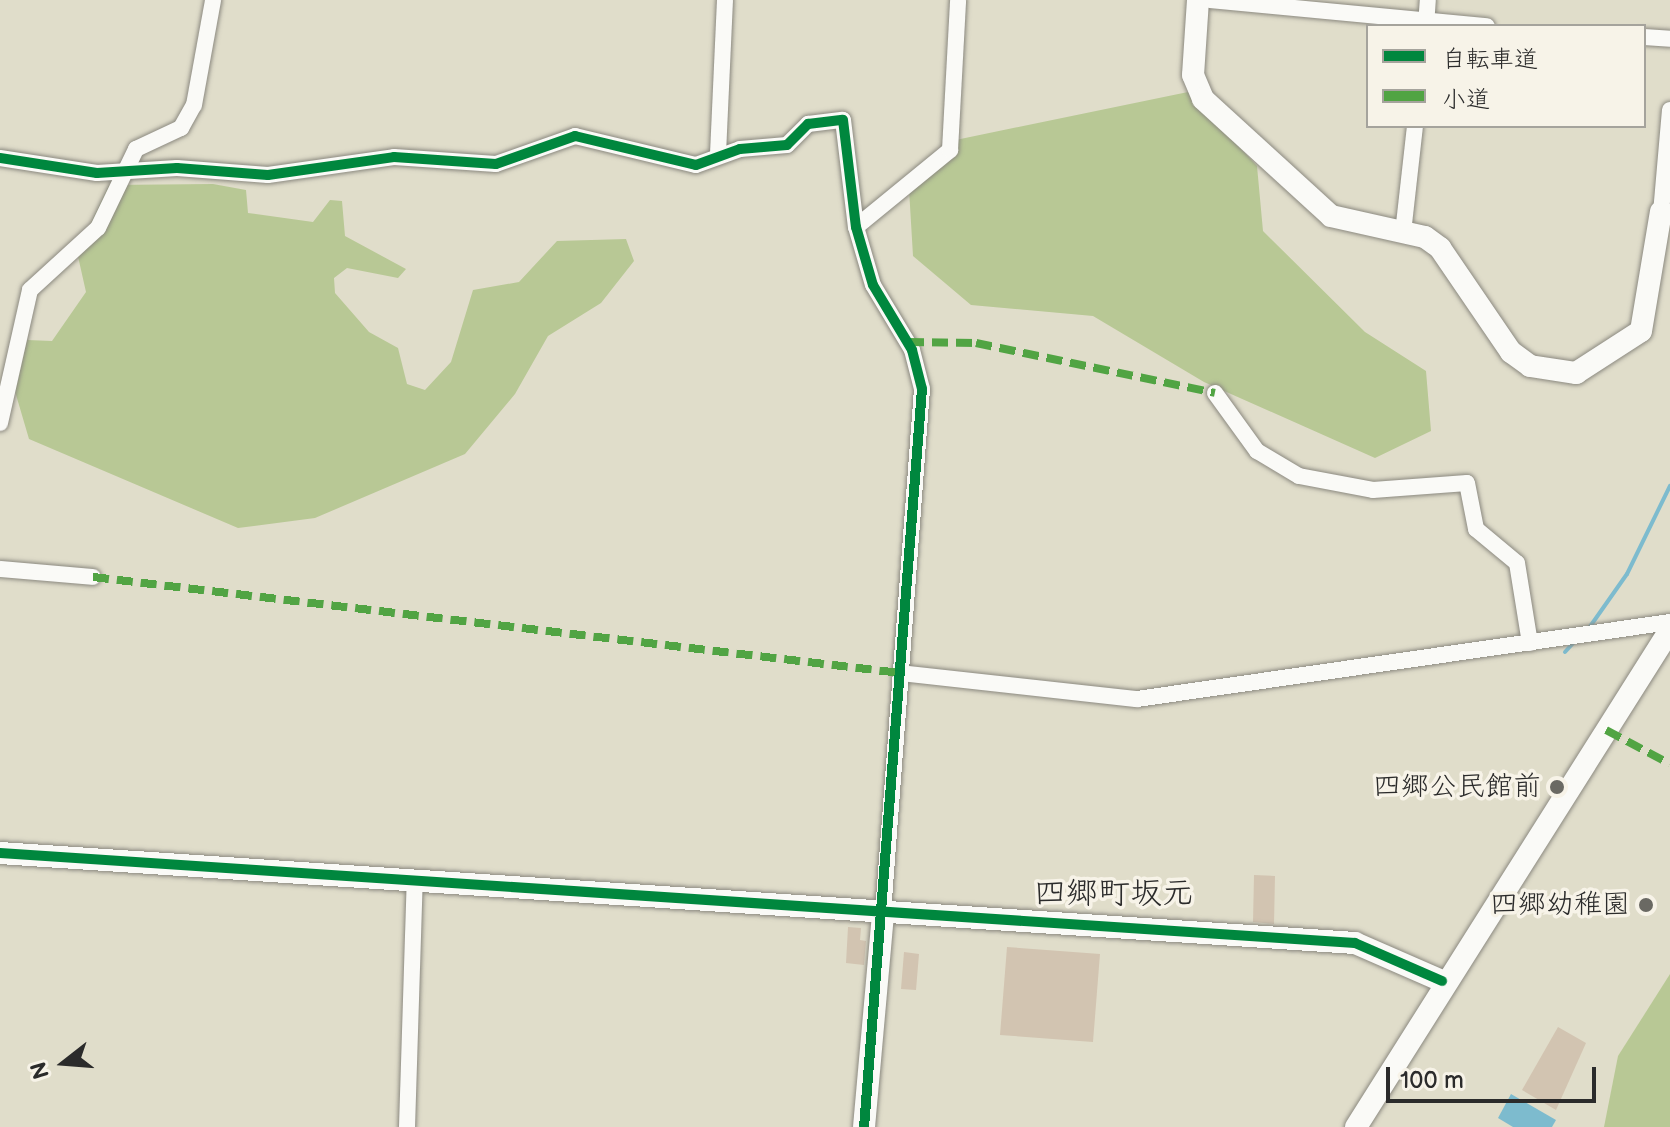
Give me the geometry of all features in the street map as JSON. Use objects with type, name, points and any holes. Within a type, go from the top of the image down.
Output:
[{"type":"street","points":[[0,423],[30,290],[98,228],[136,149],[181,128],[194,105],[213,0]]},
{"type":"street","points":[[718,154],[725,0]]},
{"type":"street","points":[[856,227],[950,150],[958,0]]},
{"type":"street","points":[[1198,0],[1193,75],[1203,99],[1331,216],[1403,233],[1440,248],[1511,352],[1560,375],[1591,368],[1641,331],[1666,212],[1670,110]]},
{"type":"street","points":[[1210,0],[1427,24],[1428,0]]},
{"type":"street","points":[[1646,37],[1670,39]]},
{"type":"street","points":[[0,158],[126,174],[177,168],[268,175],[394,157],[496,164],[575,136],[696,165],[718,154],[773,149],[808,124],[843,120],[856,227],[873,285],[912,350],[922,389],[864,1127]]},
{"type":"street","points":[[1403,233],[1415,128]]},
{"type":"street","points":[[1215,393],[1257,451],[1299,476],[1373,490],[1467,483],[1476,529],[1517,563],[1530,643]]},
{"type":"street","points":[[0,569],[93,577]]},
{"type":"street","points":[[900,673],[1137,699],[1670,622]]},
{"type":"street","points":[[1356,1127],[1442,981],[1670,630]]},
{"type":"street","points":[[0,853],[415,878],[1355,943],[1442,981]]},
{"type":"street","points":[[407,1127],[415,878]]},
{"type":"green space","points":[[1188,92],[1257,166],[1263,231],[1365,332],[1426,371],[1431,431],[1375,458],[1204,382],[1093,316],[971,305],[913,256],[909,189],[946,142]]},
{"type":"green space","points":[[213,184],[246,190],[248,213],[313,222],[330,200],[342,201],[345,236],[406,269],[398,278],[347,268],[334,278],[335,293],[369,332],[398,348],[407,384],[425,390],[451,362],[473,290],[519,282],[557,241],[626,239],[634,261],[601,303],[548,336],[515,394],[465,454],[315,518],[238,528],[29,439],[14,388],[27,340],[52,341],[86,292],[77,252],[109,185]]},
{"type":"green space","points":[[1670,974],[1670,1127],[1604,1127],[1618,1056]]},
{"type":"water","points":[[1511,1094],[1556,1120],[1552,1127],[1513,1127],[1498,1118]]},
{"type":"building","points":[[1254,875],[1275,876],[1274,924],[1253,922]]},
{"type":"building","points":[[848,927],[861,928],[860,940],[866,941],[864,965],[846,963]]},
{"type":"building","points":[[1007,947],[1100,954],[1093,1042],[1000,1035]]},
{"type":"building","points":[[904,952],[919,954],[916,990],[901,989]]},
{"type":"building","points":[[1558,1027],[1586,1043],[1556,1110],[1522,1090]]},
{"type":"waterway","points":[[1589,628],[1627,574],[1670,486]]},
{"type":"waterway","points":[[1565,652],[1574,642]]},
{"type":"marked path","points":[[908,342],[976,343],[1215,393]]},
{"type":"marked path","points":[[93,577],[900,673]]},
{"type":"marked path","points":[[1606,730],[1670,764]]},
{"type":"cycle path","points":[[0,158],[97,173],[177,168],[268,175],[394,157],[496,164],[575,136],[696,165],[740,149],[787,145],[808,124],[843,120],[856,227],[873,285],[912,350],[922,389],[864,1127]]},
{"type":"cycle path","points":[[0,853],[1355,943],[1442,981]]},
{"type":"place","name":"四郷公民館前","points":[[1557,787]]},
{"type":"place","name":"四郷幼稚園","points":[[1646,905]]},
{"type":"district","name":"四郷町坂元","points":[[1114,894]]}]
